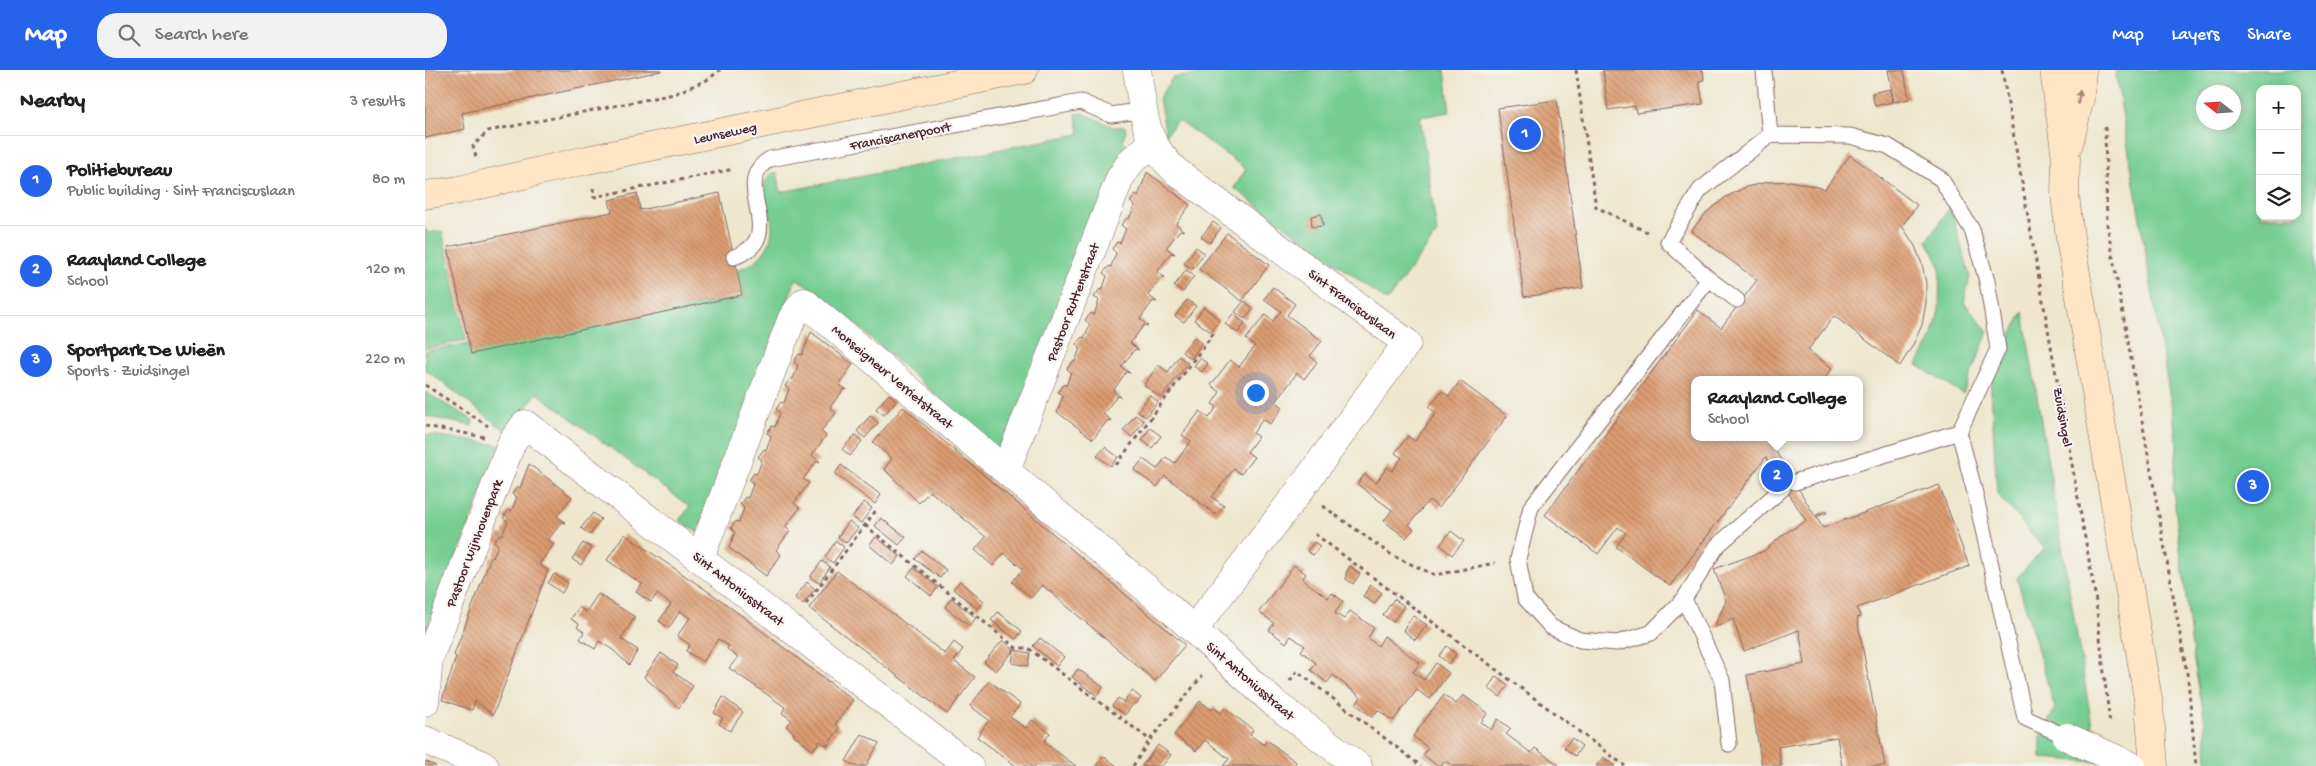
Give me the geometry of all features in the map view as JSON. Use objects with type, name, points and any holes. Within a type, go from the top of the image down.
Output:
[{"type":"main road","name":"Leunseweg","points":[[425,195],[1024,70]]},
{"type":"main road","points":[[2054,70],[2066,158],[2065,195],[2070,238],[2149,705],[2154,766]]},
{"type":"main road","points":[[2066,158],[2080,98],[2082,70]]},
{"type":"street","name":"Sint Franciscuslaan","points":[[1137,70],[1143,110],[1152,144],[1161,157],[1177,172],[1407,343],[1300,490],[1194,629]]},
{"type":"street","name":"Pastoor Ruttenstraat","points":[[1006,470],[1120,178],[1131,160],[1152,144]]},
{"type":"street","name":"Monseigneur Verrietstraat","points":[[700,558],[792,318],[804,302],[1194,629]]},
{"type":"street","name":"Sint Antoniusstraat","points":[[512,442],[525,424],[969,766]]},
{"type":"street","name":"Pastoor Wijnhovenpark","points":[[425,702],[429,658],[512,442]]},
{"type":"street","name":"Sint Antoniusstraat","points":[[1194,629],[1273,703],[1357,766]]},
{"type":"street","points":[[2067,737],[2132,766]]},
{"type":"street","points":[[425,740],[485,766]]},
{"type":"lane","points":[[1764,70],[1770,135]]},
{"type":"lane","name":"Franciscanerpoort","points":[[763,164],[770,159],[1081,102],[1111,115],[1143,110]]},
{"type":"lane","points":[[1737,300],[1709,279],[1668,242],[1699,190],[1770,135],[1850,136],[1888,146],[1941,179],[1972,230],[1987,281],[1999,350],[1959,432],[1974,489],[2025,718],[2067,737]]},
{"type":"lane","points":[[734,258],[754,247],[759,237],[760,220],[754,192],[755,180],[763,164]]},
{"type":"lane","points":[[1709,279],[1531,507],[1517,559],[1525,598],[1551,627],[1580,640],[1617,643],[1651,633],[1684,599],[1717,546],[1789,485],[1959,432]]},
{"type":"lane","points":[[1684,599],[1722,680],[1729,744]]},
{"type":"path","points":[[483,184],[473,146],[488,131],[674,94],[709,79],[720,70]]},
{"type":"path","points":[[1576,70],[1596,207],[1668,242]]},
{"type":"path","name":"Zuidsingel","points":[[2002,70],[2095,594],[2111,735]]},
{"type":"path","points":[[2105,124],[2107,224],[2188,679],[2196,766]]},
{"type":"path","points":[[587,160],[594,197],[763,164]]},
{"type":"path","points":[[1116,464],[1216,330]]},
{"type":"path","points":[[425,385],[512,442]]},
{"type":"path","points":[[425,426],[512,442]]},
{"type":"path","points":[[1300,490],[1393,556],[1435,575],[1517,559]]},
{"type":"path","points":[[789,626],[877,510]]},
{"type":"path","points":[[865,525],[1015,648],[1028,648],[1150,740]]},
{"type":"path","points":[[1315,534],[1625,766]]},
{"type":"path","points":[[1133,766],[1150,740],[1220,654]]},
{"type":"path","points":[[1273,703],[1297,671],[1421,766]]},
{"type":"green space","points":[[1229,70],[1445,70],[1450,112],[1420,117],[1437,233],[1387,301],[1234,188],[1246,169],[1178,120],[1161,141],[1165,130],[1159,98],[1172,78]]},
{"type":"green space","points":[[2115,70],[2316,70],[2316,766],[2207,766],[2205,721],[2193,656],[2173,489],[2177,445]]},
{"type":"green space","points":[[1083,113],[1113,127],[1125,126],[1126,131],[1122,143],[1132,146],[1001,452],[816,290],[796,279],[698,533],[679,520],[690,507],[537,393],[508,433],[425,369],[425,351],[745,297],[738,269],[754,262],[760,257],[769,244],[771,236],[771,219],[764,192],[766,180],[771,174],[777,172],[781,192],[1079,134],[1076,114]]},
{"type":"green space","points":[[1950,207],[1970,276],[1964,302],[1988,332],[1963,394],[1917,365],[1933,335],[1939,309],[1940,266],[1927,241]]},
{"type":"green space","points":[[425,228],[428,233],[442,231],[466,340],[425,349]]},
{"type":"green space","points":[[2023,312],[2098,762],[2041,758],[2041,735],[2055,709],[2017,578],[2044,548],[1997,494],[1990,374]]},
{"type":"green space","points":[[425,392],[473,420],[472,426],[425,416]]},
{"type":"green space","points":[[425,434],[500,445],[425,641]]},
{"type":"building","points":[[425,70],[661,71],[462,113],[465,129],[425,138]]},
{"type":"building","points":[[1603,70],[1703,70],[1704,80],[1699,81],[1703,104],[1636,113],[1635,106],[1608,110]]},
{"type":"building","points":[[1888,70],[1904,70],[1909,99],[1894,102]]},
{"type":"building","points":[[1890,89],[1893,102],[1875,106],[1872,93]]},
{"type":"building","points":[[1557,100],[1583,288],[1524,297],[1498,108]]},
{"type":"building","points":[[1850,155],[1917,205],[1902,226],[1915,246],[1922,264],[1926,283],[1926,303],[1922,325],[1913,345],[1900,366],[1834,316],[1808,350],[1832,368],[1827,376],[1691,376],[1691,441],[1778,441],[1773,447],[1815,516],[1826,511],[1827,513],[1816,517],[1823,528],[1939,485],[1969,566],[1857,608],[1861,617],[1857,618],[1885,766],[1842,766],[1837,737],[1778,747],[1781,766],[1762,766],[1747,675],[1805,664],[1799,630],[1744,651],[1733,619],[1714,628],[1726,601],[1714,569],[1764,551],[1784,534],[1806,521],[1766,457],[1670,586],[1616,547],[1626,533],[1618,527],[1598,554],[1545,515],[1698,310],[1721,328],[1757,280],[1691,231],[1707,212],[1726,197],[1746,187],[1768,182],[1791,181],[1825,189]]},
{"type":"building","points":[[1147,172],[1190,205],[1176,224],[1184,231],[1180,230],[1166,248],[1175,254],[1171,253],[1157,272],[1166,278],[1162,277],[1148,295],[1157,302],[1153,301],[1140,319],[1148,326],[1144,325],[1130,343],[1139,350],[1135,349],[1121,367],[1130,373],[1126,372],[1113,391],[1121,397],[1117,396],[1103,414],[1112,421],[1108,420],[1093,439],[1057,412],[1063,396],[1058,392],[1064,384],[1066,386],[1071,372],[1067,369],[1073,361],[1075,362],[1080,348],[1076,344],[1082,337],[1084,338],[1090,324],[1085,320],[1091,313],[1094,315],[1099,300],[1094,297],[1100,289],[1102,291],[1107,276],[1103,273],[1109,266],[1111,267],[1116,253],[1112,249],[1117,242],[1120,243],[1126,229],[1121,225],[1127,218],[1129,219],[1135,205],[1130,202],[1136,194],[1138,196]]},
{"type":"building","points":[[637,193],[640,210],[720,193],[742,295],[471,354],[448,247],[612,212],[609,200]]},
{"type":"building","points":[[1321,214],[1323,226],[1312,227],[1311,216]]},
{"type":"building","points":[[1213,222],[1221,228],[1210,243],[1201,237]]},
{"type":"building","points":[[1227,233],[1269,265],[1242,301],[1199,269]]},
{"type":"building","points":[[1196,247],[1204,253],[1193,269],[1184,263]]},
{"type":"building","points":[[1186,270],[1194,276],[1183,292],[1174,286]]},
{"type":"building","points":[[1273,287],[1295,304],[1287,315],[1322,341],[1310,356],[1317,362],[1304,379],[1297,373],[1276,402],[1283,407],[1270,424],[1263,419],[1253,433],[1258,437],[1247,452],[1254,457],[1241,474],[1234,469],[1212,497],[1224,506],[1216,515],[1165,476],[1157,487],[1134,470],[1143,459],[1157,469],[1166,457],[1175,463],[1191,441],[1182,435],[1200,411],[1209,418],[1217,407],[1212,404],[1220,392],[1211,385],[1230,360],[1239,367],[1255,346],[1246,339],[1265,315],[1273,321],[1281,311],[1264,299]]},
{"type":"building","points":[[1187,300],[1196,306],[1184,322],[1175,316]]},
{"type":"building","points":[[1244,301],[1253,308],[1245,319],[1235,312]]},
{"type":"building","points":[[1204,307],[1220,320],[1211,332],[1194,320]]},
{"type":"building","points":[[1233,314],[1245,323],[1238,333],[1225,324]]},
{"type":"building","points":[[811,332],[853,364],[839,384],[847,390],[844,389],[830,407],[836,413],[821,431],[826,436],[812,455],[820,462],[817,461],[803,479],[809,483],[794,503],[800,508],[785,527],[790,531],[776,550],[781,555],[766,576],[729,548],[735,532],[731,528],[736,521],[739,522],[744,508],[740,504],[745,497],[748,498],[753,484],[749,480],[754,473],[757,474],[762,460],[758,457],[764,449],[766,450],[771,436],[767,433],[772,426],[775,427],[780,413],[776,409],[781,402],[784,403],[789,389],[785,386],[791,378],[793,379],[798,365],[794,362],[799,354],[802,355]]},
{"type":"building","points":[[1194,337],[1202,343],[1191,359],[1182,352]]},
{"type":"building","points":[[1179,356],[1188,363],[1161,398],[1144,385],[1158,365],[1168,372]]},
{"type":"building","points":[[1200,358],[1208,364],[1202,372],[1194,366]]},
{"type":"building","points":[[1460,381],[1507,416],[1439,508],[1429,500],[1409,525],[1414,529],[1406,538],[1384,521],[1392,510],[1357,484],[1365,474],[1376,483],[1387,467],[1392,471],[1402,458],[1395,453],[1408,436],[1415,441],[1436,413],[1429,407],[1442,391],[1449,396]]},
{"type":"building","points":[[889,394],[896,401],[884,415],[876,409]]},
{"type":"building","points":[[1150,395],[1158,402],[1146,417],[1138,411]]},
{"type":"building","points":[[903,407],[1185,645],[1155,681],[1042,585],[1031,598],[1012,582],[1023,569],[1004,553],[993,566],[975,550],[986,537],[930,491],[919,503],[884,469],[892,459],[873,442]]},
{"type":"building","points":[[1135,415],[1144,421],[1132,437],[1123,431]]},
{"type":"building","points":[[870,416],[878,423],[865,438],[857,431]]},
{"type":"building","points":[[1150,428],[1161,436],[1152,448],[1142,440]]},
{"type":"building","points":[[855,435],[862,441],[850,456],[842,449]]},
{"type":"building","points":[[1105,447],[1118,457],[1111,466],[1097,456]]},
{"type":"building","points":[[529,464],[572,497],[557,516],[566,523],[562,522],[548,540],[554,544],[539,564],[548,570],[493,715],[475,701],[472,710],[442,700],[456,657],[454,655],[491,557],[493,558],[498,545],[494,541],[500,534],[502,535],[508,521],[503,518],[509,510],[511,512],[517,497],[512,494],[517,487],[520,488]]},
{"type":"building","points":[[841,465],[881,495],[875,504],[835,474]]},
{"type":"building","points":[[864,502],[872,508],[861,523],[852,517]]},
{"type":"building","points":[[593,513],[601,519],[590,535],[581,528]]},
{"type":"building","points":[[881,518],[906,537],[899,545],[875,526]]},
{"type":"building","points":[[849,521],[858,528],[846,543],[838,537]]},
{"type":"building","points":[[1451,531],[1464,541],[1452,555],[1440,545]]},
{"type":"building","points":[[624,534],[722,601],[853,700],[835,724],[840,728],[827,746],[820,741],[813,750],[793,735],[794,733],[786,726],[792,720],[782,713],[785,707],[729,668],[738,657],[727,649],[729,646],[718,639],[703,662],[686,651],[690,645],[677,636],[690,618],[680,611],[669,628],[659,621],[671,604],[657,594],[651,602],[643,597],[636,592],[642,584],[607,560]]},
{"type":"building","points":[[876,537],[900,556],[893,565],[869,545]]},
{"type":"building","points":[[836,541],[844,547],[833,563],[825,557]]},
{"type":"building","points":[[1314,542],[1320,546],[1313,555],[1307,551]]},
{"type":"building","points":[[583,543],[592,548],[581,565],[572,559]]},
{"type":"building","points":[[922,551],[946,570],[940,578],[915,559]]},
{"type":"building","points":[[822,561],[830,567],[819,583],[810,577]]},
{"type":"building","points":[[1294,565],[1306,574],[1302,579],[1328,598],[1332,593],[1343,601],[1335,613],[1344,619],[1350,611],[1374,628],[1368,638],[1378,646],[1384,636],[1420,663],[1413,672],[1424,680],[1436,663],[1449,673],[1430,699],[1417,690],[1393,721],[1378,710],[1372,717],[1356,704],[1361,697],[1333,675],[1327,683],[1311,670],[1316,663],[1301,651],[1305,646],[1291,636],[1286,643],[1269,630],[1274,623],[1259,612]]},
{"type":"building","points":[[1350,566],[1360,574],[1353,584],[1346,579],[1346,573]]},
{"type":"building","points":[[914,568],[938,587],[931,596],[907,576]]},
{"type":"building","points":[[837,571],[945,654],[954,642],[963,649],[954,661],[975,677],[947,714],[809,608]]},
{"type":"building","points":[[554,574],[568,583],[562,593],[548,583]]},
{"type":"building","points":[[960,581],[984,601],[978,609],[953,589]]},
{"type":"building","points":[[807,582],[815,589],[803,604],[795,598]]},
{"type":"building","points":[[1371,585],[1382,593],[1374,604],[1363,596]]},
{"type":"building","points":[[598,594],[635,617],[621,639],[638,650],[629,665],[613,650],[599,641],[595,649],[580,639],[584,632],[577,627],[579,624],[571,619],[579,607],[586,612]]},
{"type":"building","points":[[951,598],[976,618],[969,626],[945,607]]},
{"type":"building","points":[[1394,599],[1404,606],[1393,622],[1383,615]]},
{"type":"building","points":[[998,612],[1022,631],[1016,639],[991,620]]},
{"type":"building","points":[[1413,616],[1427,625],[1415,640],[1403,630]]},
{"type":"building","points":[[1040,638],[1064,657],[1057,666],[1033,646]]},
{"type":"building","points":[[1003,640],[1014,650],[996,671],[984,662]]},
{"type":"building","points":[[1447,646],[1456,654],[1449,664],[1439,656]]},
{"type":"building","points":[[1014,650],[1030,653],[1028,666],[1012,663]]},
{"type":"building","points":[[661,653],[678,665],[673,672],[693,686],[679,708],[644,677]]},
{"type":"building","points":[[1078,669],[1103,687],[1097,696],[1072,677]]},
{"type":"building","points":[[1496,676],[1508,685],[1500,697],[1488,688]]},
{"type":"building","points":[[989,681],[1020,704],[1010,717],[1026,728],[1032,720],[1050,733],[1044,742],[1076,766],[1016,766],[977,737],[989,720],[970,706]]},
{"type":"building","points":[[1132,691],[1141,698],[1136,704],[1134,703],[1125,715],[1112,706],[1118,698],[1124,702]]},
{"type":"building","points":[[1444,695],[1456,704],[1463,695],[1488,713],[1481,722],[1491,730],[1498,719],[1511,729],[1506,734],[1531,753],[1535,748],[1560,766],[1453,766],[1445,761],[1441,766],[1438,766],[1423,755],[1428,748],[1413,736]]},
{"type":"building","points":[[723,697],[743,712],[730,731],[719,724],[723,718],[714,713]]},
{"type":"building","points":[[1200,701],[1212,710],[1213,707],[1221,713],[1225,708],[1253,730],[1250,735],[1264,745],[1267,740],[1296,762],[1293,766],[1223,766],[1229,759],[1205,740],[1196,751],[1174,735]]},
{"type":"building","points":[[862,734],[879,743],[866,766],[855,766],[846,761]]},
{"type":"building","points":[[1572,738],[1582,746],[1575,756],[1564,748]]},
{"type":"building","points":[[1158,745],[1171,755],[1162,766],[1142,766]]},
{"type":"building","points":[[1103,756],[1117,766],[1096,766]]},
{"type":"building","points":[[1603,757],[1615,766],[1596,766]]},
{"type":"building","points":[[425,761],[436,766],[425,766]]},
{"type":"place","name":"Politiebureau","points":[[1525,134]]},
{"type":"place","name":"Raayland College","points":[[1777,476]]},
{"type":"place","name":"Sportpark De Wieën","points":[[2253,486]]}]
